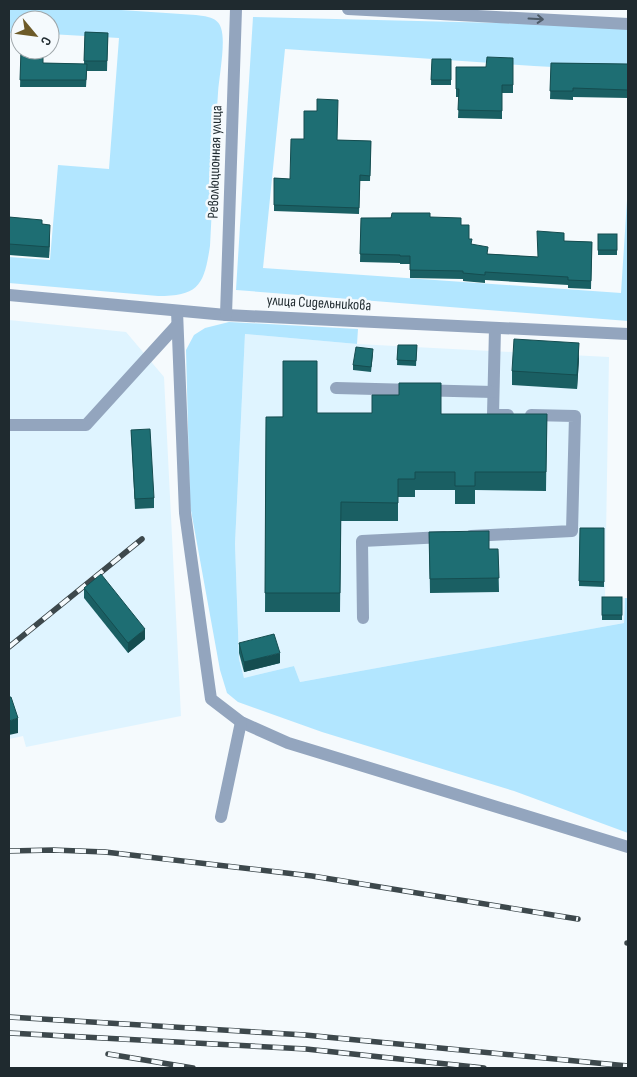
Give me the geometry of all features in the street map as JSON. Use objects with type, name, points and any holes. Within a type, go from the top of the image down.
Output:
[{"type":"street","name":"Революционная улица","points":[[226,316],[236,9]]},
{"type":"street","points":[[348,9],[628,24]]},
{"type":"street","name":"улица Сидельникова","points":[[9,295],[226,316],[628,334]]},
{"type":"street","points":[[177,311],[185,513],[211,699],[241,722],[288,743],[628,847]]},
{"type":"street","points":[[9,425],[86,425],[178,325]]},
{"type":"street","points":[[363,618],[362,542],[572,531],[575,416],[493,415],[495,328]]},
{"type":"street","points":[[336,388],[493,392]]},
{"type":"street","points":[[221,817],[241,722]]},
{"type":"shaded area","points":[[9,9],[106,9],[196,15],[217,21],[221,28],[223,50],[217,112],[210,246],[205,270],[197,286],[183,294],[158,296],[9,283],[9,257],[50,260],[58,165],[109,169],[119,38],[60,35],[60,10],[10,10],[9,33]]},
{"type":"shaded area","points":[[253,17],[543,24],[628,29],[628,71],[285,49],[263,268],[621,293],[628,185],[628,321],[236,290]]},
{"type":"shaded area","points":[[9,320],[126,332],[164,377],[181,716],[26,747],[23,736],[9,739]]},
{"type":"shaded area","points":[[229,322],[358,329],[357,344],[245,334],[235,544],[239,659],[244,678],[294,666],[300,682],[624,623],[625,598],[628,598],[628,833],[514,791],[322,732],[238,702],[227,693],[220,670],[190,505],[186,350],[194,335],[205,328]]},
{"type":"shaded area","points":[[245,334],[357,344],[609,357],[605,597],[625,598],[624,623],[300,682],[294,666],[244,678],[239,659],[235,544]]},
{"type":"building","points":[[85,32],[108,33],[107,61],[84,61]]},
{"type":"building","points":[[487,57],[513,58],[513,85],[502,85],[502,111],[458,110],[459,89],[456,89],[456,67],[486,67]]},
{"type":"building","points":[[432,59],[451,59],[451,80],[431,80]]},
{"type":"building","points":[[21,60],[43,60],[43,63],[87,64],[86,80],[20,80]]},
{"type":"building","points":[[551,63],[628,64],[628,90],[573,88],[573,91],[550,91]]},
{"type":"building","points":[[317,99],[338,100],[337,140],[371,141],[370,176],[360,175],[359,208],[274,205],[274,178],[290,179],[291,139],[304,139],[304,111],[317,111]]},
{"type":"building","points":[[392,213],[430,213],[430,217],[461,218],[461,225],[469,225],[469,239],[472,239],[471,244],[488,247],[487,254],[538,257],[537,231],[564,233],[564,241],[592,242],[591,281],[568,280],[568,277],[485,272],[485,275],[463,273],[463,271],[410,270],[410,256],[360,254],[361,218],[391,218]]},
{"type":"building","points":[[9,217],[42,220],[42,224],[50,225],[49,247],[9,244]]},
{"type":"building","points":[[598,234],[617,234],[617,250],[598,250]]},
{"type":"building","points":[[514,339],[579,343],[577,375],[512,371]]},
{"type":"building","points":[[398,345],[417,345],[416,361],[397,360]]},
{"type":"building","points":[[356,347],[373,349],[371,367],[353,365]]},
{"type":"building","points":[[283,361],[317,361],[317,413],[372,413],[372,395],[399,395],[399,383],[441,383],[441,414],[547,414],[546,472],[475,472],[475,486],[455,486],[455,472],[415,472],[415,479],[398,479],[398,503],[341,502],[340,593],[265,593],[266,417],[283,417]]},
{"type":"building","points":[[150,429],[154,498],[135,499],[131,430]]},
{"type":"building","points":[[580,528],[604,528],[604,582],[579,581]]},
{"type":"building","points":[[489,531],[489,549],[498,549],[499,578],[430,579],[429,532]]},
{"type":"building","points":[[101,574],[145,629],[128,643],[84,588]]},
{"type":"building","points":[[602,597],[622,597],[622,615],[602,615]]},
{"type":"building","points":[[274,634],[280,653],[244,662],[239,643]]},
{"type":"building","points":[[9,697],[11,697],[18,718],[9,721]]},
{"type":"railway","points":[[9,647],[142,539]]},
{"type":"railway","points":[[9,851],[105,852],[312,876],[578,919]]},
{"type":"railway","points":[[9,1017],[305,1035],[628,1066]]},
{"type":"railway","points":[[9,1033],[306,1049],[484,1068]]},
{"type":"railway","points":[[108,1054],[193,1068]]}]
